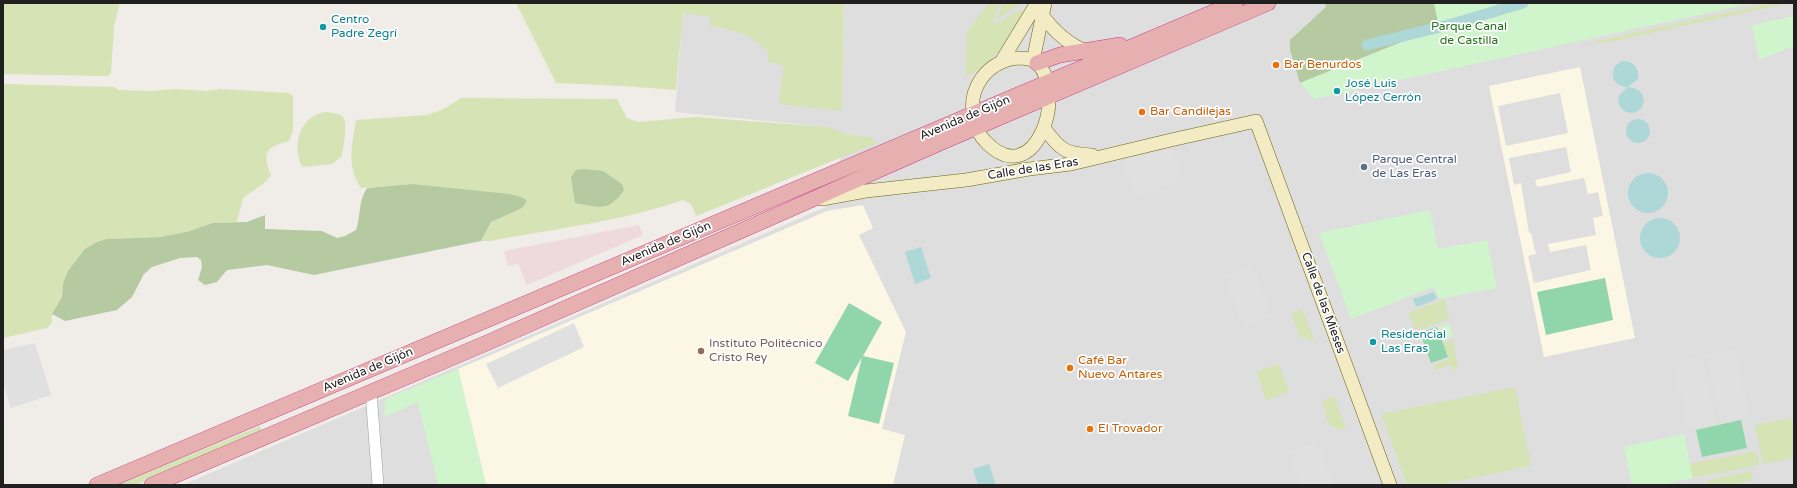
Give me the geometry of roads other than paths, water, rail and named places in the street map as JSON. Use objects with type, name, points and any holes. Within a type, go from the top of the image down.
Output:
[{"type":"highway","name":"Avenida de Gijón","points":[[1048,90],[1145,41],[1235,3]]},
{"type":"highway","name":"Avenida de Gijón","points":[[97,485],[480,322],[1048,90],[1268,3]]},
{"type":"highway","points":[[1035,62],[1060,55],[1086,52],[1145,41]]},
{"type":"highway","name":"Avenida de Gijón","points":[[152,485],[488,342],[806,201],[975,121]]},
{"type":"highway","points":[[241,424],[352,386],[371,392],[372,382],[378,374],[467,334],[480,322]]},
{"type":"main road","points":[[1035,62],[1041,7]]},
{"type":"main road","points":[[1041,7],[1059,35],[1077,48],[1086,52]]},
{"type":"main road","points":[[1001,62],[1041,7]]},
{"type":"main road","points":[[1017,58],[1035,62],[1045,73],[1048,90],[1048,112],[1044,129],[1030,150],[1016,156],[1002,155],[992,149],[983,138],[975,121],[973,96],[976,86],[990,69],[1001,62],[1017,58]]},
{"type":"main road","name":"Calle de las Eras","points":[[806,201],[866,191],[966,180],[1071,164],[1256,121]]},
{"type":"main road","name":"Calle de las Mieses","points":[[1256,121],[1390,485]]},
{"type":"main road","points":[[1044,129],[1056,145],[1070,153],[1112,154]]},
{"type":"main road","points":[[1004,173],[1016,156]]},
{"type":"street","points":[[371,392],[378,485]]},
{"type":"water","points":[[1622,61],[1629,62],[1635,66],[1638,72],[1638,79],[1628,87],[1617,84],[1613,78],[1613,70],[1615,66]]},
{"type":"water","points":[[1628,87],[1639,90],[1644,100],[1639,110],[1634,112],[1624,111],[1619,102],[1619,95]]},
{"type":"water","points":[[1638,119],[1647,122],[1650,131],[1647,140],[1638,143],[1629,140],[1626,131],[1629,122]]},
{"type":"water","points":[[1648,173],[1662,179],[1668,193],[1662,207],[1648,213],[1634,207],[1628,193],[1634,179]]},
{"type":"water","points":[[1660,218],[1668,220],[1674,224],[1678,230],[1680,238],[1678,246],[1674,252],[1668,256],[1660,258],[1652,256],[1646,252],[1642,246],[1640,238],[1642,230],[1646,224],[1652,220]]},
{"type":"water","points":[[921,247],[931,278],[915,284],[905,252]]},
{"type":"water","points":[[1434,292],[1437,299],[1416,307],[1413,299]]},
{"type":"water","points":[[989,464],[996,485],[978,485],[973,469]]},
{"type":"waterway","points":[[1367,45],[1452,24],[1523,3]]},
{"type":"place","name":"Centro Padre Zegrí","points":[[323,27]]},
{"type":"place","name":"Bar Benurdos","points":[[1276,65]]},
{"type":"place","name":"José Luis López Cerrón","points":[[1337,91]]},
{"type":"place","name":"Bar Candilejas","points":[[1142,112]]},
{"type":"place","name":"Parque Central de Las Eras","points":[[1364,167]]},
{"type":"place","name":"Residencial Las Eras","points":[[1373,342]]},
{"type":"place","name":"Instituto Politécnico Cristo Rey","points":[[701,351]]},
{"type":"place","name":"Café Bar Nuevo Antares","points":[[1070,368]]},
{"type":"place","name":"El Trovador","points":[[1090,429]]},
{"type":"park label","name":"Parque Canal de Castilla","points":[[1469,34]]}]
